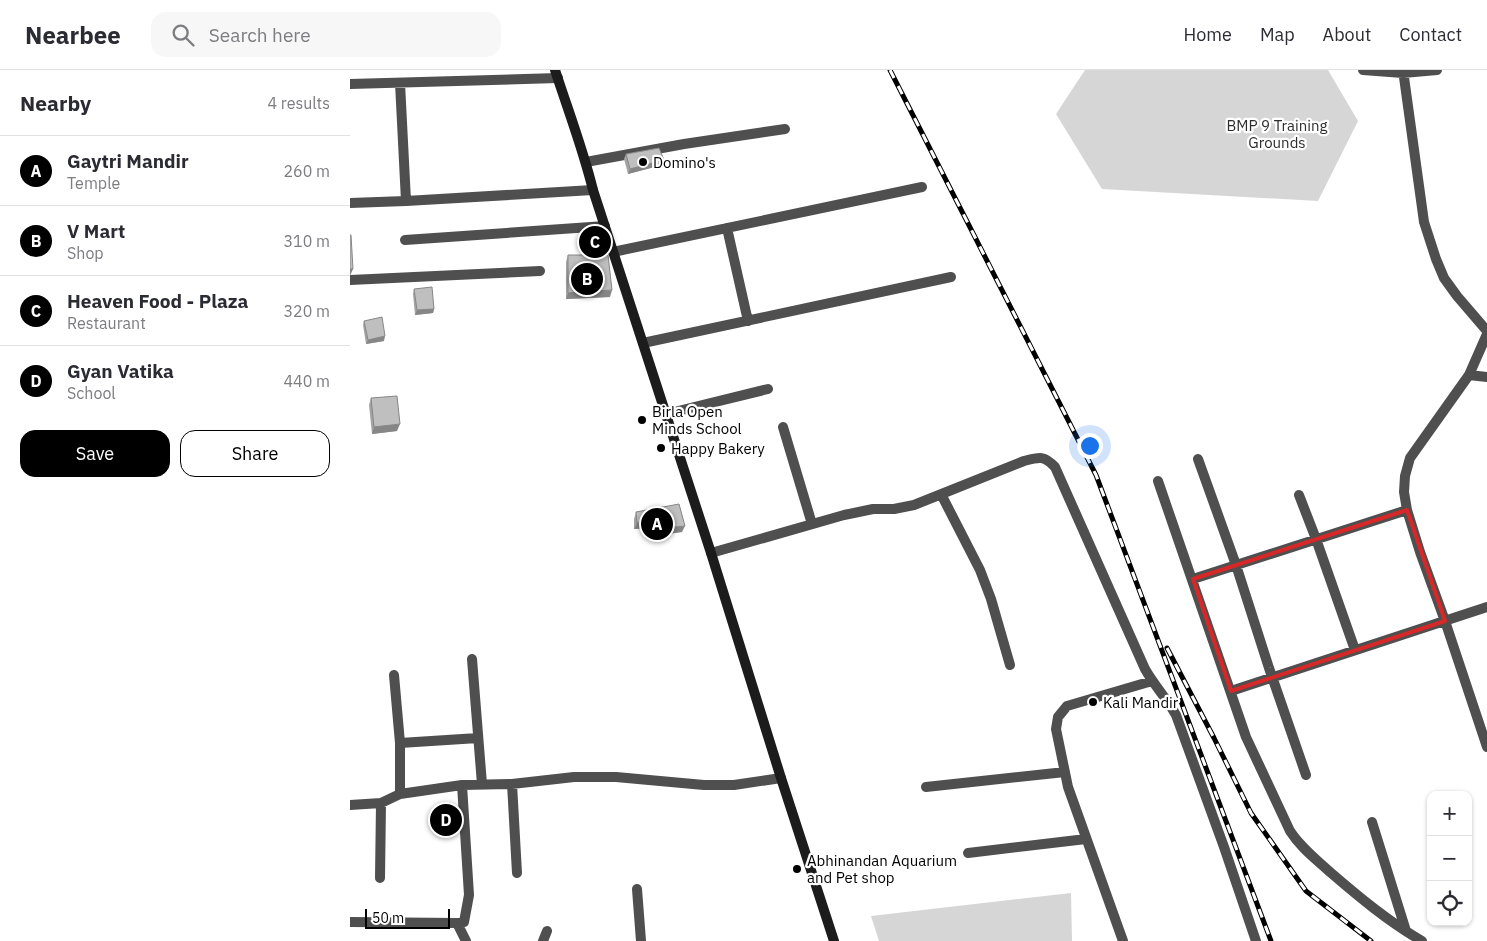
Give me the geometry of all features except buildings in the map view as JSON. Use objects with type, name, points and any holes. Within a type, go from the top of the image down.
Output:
[{"type":"main road","points":[[557,74],[834,941]]},
{"type":"street","points":[[1363,70],[1437,70]]},
{"type":"street","points":[[1403,71],[1424,222],[1444,278],[1487,333],[1469,375],[1418,444],[1410,458],[1405,476],[1404,492],[1407,510],[1420,552],[1446,621],[1486,741]]},
{"type":"street","points":[[350,84],[557,74]]},
{"type":"street","points":[[400,83],[406,201]]},
{"type":"street","points":[[586,162],[684,144],[785,129]]},
{"type":"street","points":[[614,252],[922,187]]},
{"type":"street","points":[[350,203],[593,190]]},
{"type":"street","points":[[405,240],[605,226]]},
{"type":"street","points":[[727,228],[748,321]]},
{"type":"street","points":[[350,280],[540,271]]},
{"type":"street","points":[[643,343],[951,277]]},
{"type":"street","points":[[1469,375],[1487,377]]},
{"type":"street","points":[[666,414],[768,389]]},
{"type":"street","points":[[784,427],[812,524]]},
{"type":"street","points":[[711,553],[812,524],[873,509],[904,508],[1024,461],[1038,457],[1048,460],[1055,467],[1145,669],[1176,715],[1256,941]]},
{"type":"street","points":[[1198,459],[1236,565],[1306,775]]},
{"type":"street","points":[[1158,481],[1246,737],[1290,831],[1298,843],[1354,892],[1422,941]]},
{"type":"street","points":[[942,494],[980,570],[991,599],[1010,665]]},
{"type":"street","points":[[1299,494],[1355,650]]},
{"type":"street","points":[[1193,579],[1407,510]]},
{"type":"street","points":[[1231,692],[1487,607]]},
{"type":"street","points":[[472,659],[482,784]]},
{"type":"street","points":[[394,675],[400,743],[400,794]]},
{"type":"street","points":[[1124,941],[1068,787],[1056,729],[1058,717],[1067,706],[1152,681]]},
{"type":"street","points":[[400,743],[478,738]]},
{"type":"street","points":[[926,787],[1065,772]]},
{"type":"street","points":[[350,806],[381,802],[400,794],[462,785],[512,784],[574,777],[616,777],[704,785],[734,785],[781,778]]},
{"type":"street","points":[[512,784],[517,873]]},
{"type":"street","points":[[350,922],[464,922],[469,895],[462,785]]},
{"type":"street","points":[[380,878],[381,802]]},
{"type":"street","points":[[1372,822],[1406,931]]},
{"type":"street","points":[[968,853],[1086,839]]},
{"type":"street","points":[[638,889],[641,941]]},
{"type":"street","points":[[457,923],[466,941]]},
{"type":"highlighted area","points":[[1407,510],[1445,621],[1231,691],[1193,579]]},
{"type":"green space","name":"BMP 9 Training Grounds","points":[[1085,70],[1328,70],[1358,121],[1318,201],[1102,189],[1056,114]]},
{"type":"green space","points":[[1071,893],[1072,941],[879,941],[871,916]]},
{"type":"railway","points":[[890,70],[1096,475],[1271,941]]},
{"type":"railway","points":[[1167,648],[1251,813],[1306,891],[1371,941]]},
{"type":"place","name":"Domino's","points":[[643,162]]},
{"type":"place","name":"Heaven Food - Plaza","points":[[595,242]]},
{"type":"place","name":"V Mart","points":[[587,279]]},
{"type":"place","name":"Birla Open Minds School","points":[[642,420]]},
{"type":"place","name":"Happy Bakery","points":[[661,448]]},
{"type":"place","name":"Gaytri Mandir","points":[[657,524]]},
{"type":"place","name":"Kali Mandir","points":[[1093,702]]},
{"type":"place","name":"Gyan Vatika","points":[[446,820]]},
{"type":"place","name":"Abhinandan Aquarium and Pet shop","points":[[797,869]]}]
